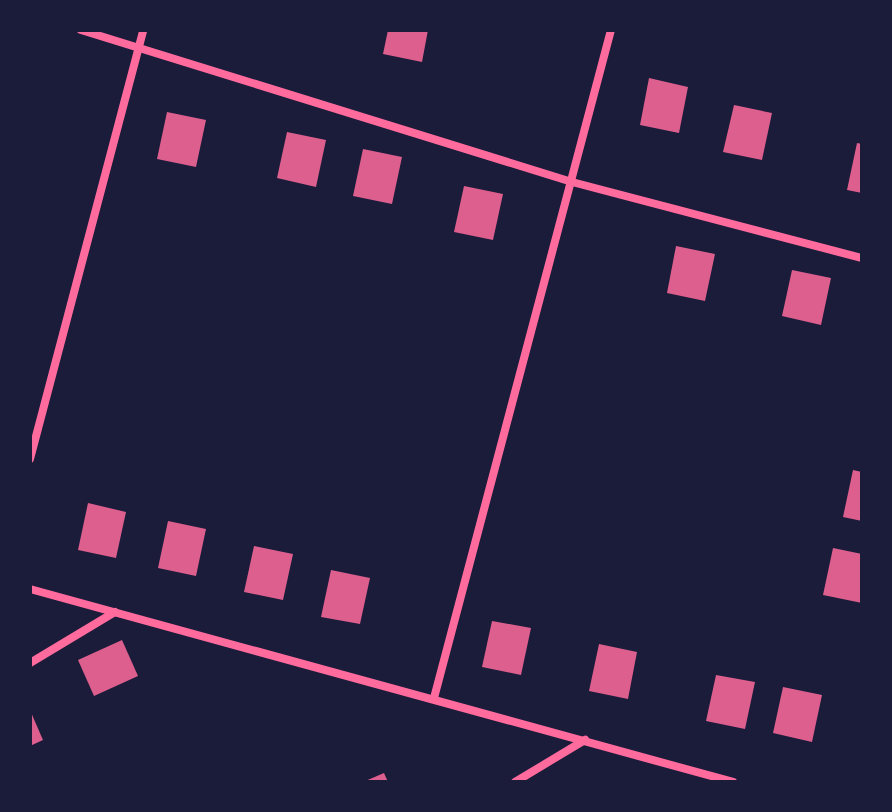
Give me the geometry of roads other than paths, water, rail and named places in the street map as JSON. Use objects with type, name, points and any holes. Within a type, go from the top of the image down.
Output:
[{"type":"street","points":[[81,30],[139,45],[572,182],[862,258]]},
{"type":"street","points":[[30,459],[143,30]]},
{"type":"street","points":[[434,698],[611,30]]},
{"type":"street","points":[[30,589],[733,782]]},
{"type":"street","points":[[30,663],[115,612]]},
{"type":"street","points":[[515,782],[585,740]]}]
